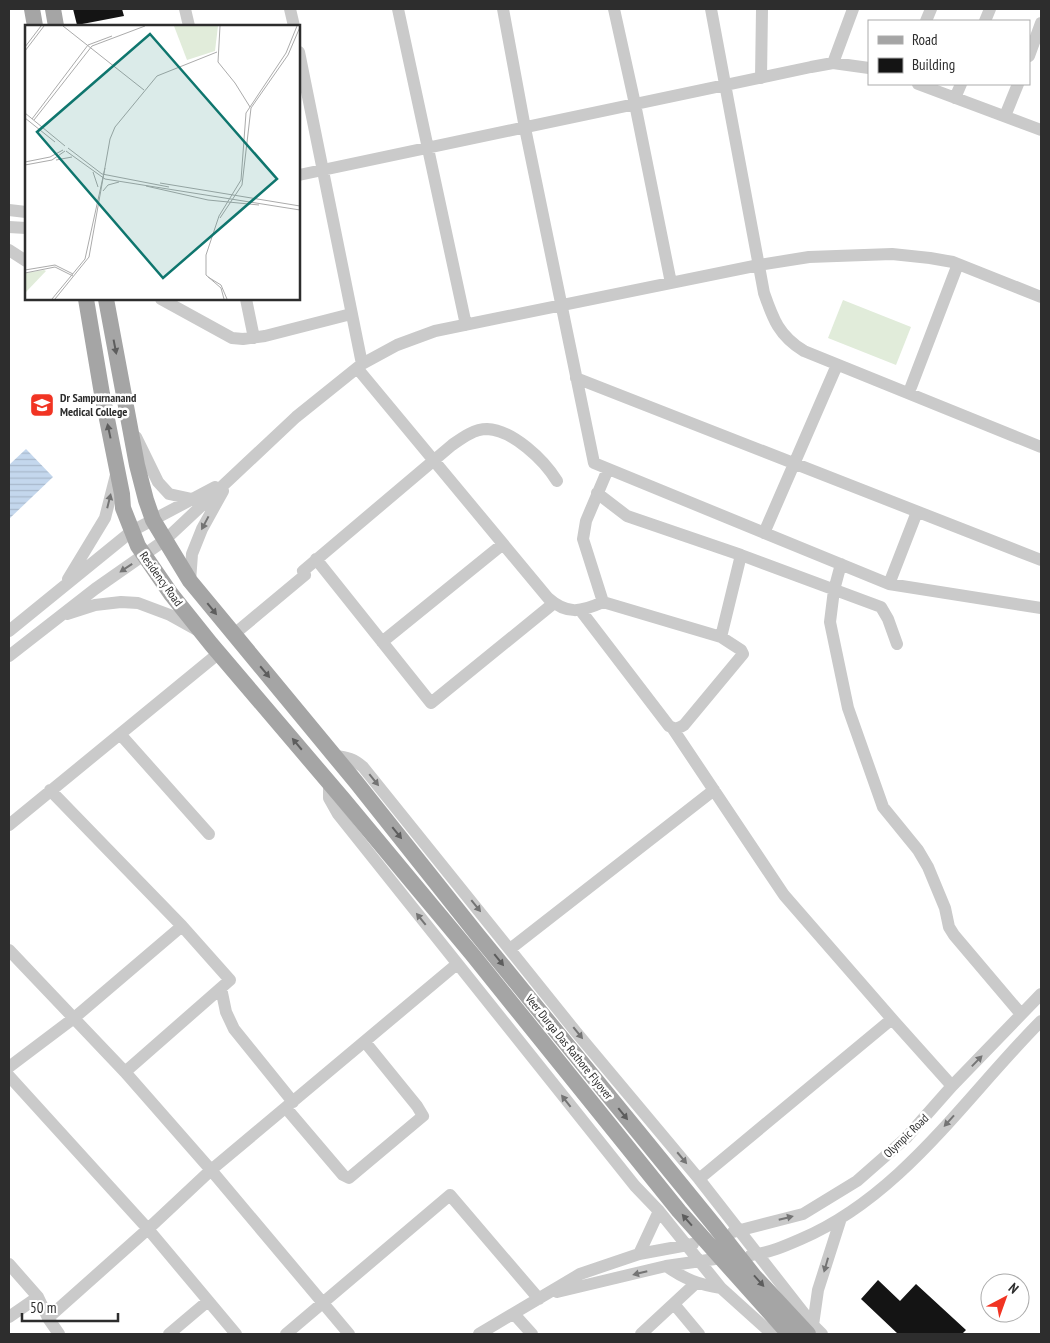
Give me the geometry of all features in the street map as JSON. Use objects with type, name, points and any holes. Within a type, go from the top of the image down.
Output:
[{"type":"main road","points":[[32,9],[35,25]]},
{"type":"main road","points":[[53,9],[56,25]]},
{"type":"main road","name":"Residency Road","points":[[86,300],[123,508],[138,546],[171,594],[329,782]]},
{"type":"main road","name":"Residency Road","points":[[106,300],[137,465],[153,520],[190,581],[335,756]]},
{"type":"main road","name":"Veer Durga Das Rathore Flyover","points":[[335,756],[747,1267],[815,1331]]},
{"type":"main road","name":"Veer Durga Das Rathore Flyover","points":[[329,782],[472,954],[679,1211],[789,1334]]},
{"type":"street","points":[[185,9],[189,25]]},
{"type":"street","points":[[290,9],[294,25]]},
{"type":"street","points":[[398,9],[466,325]]},
{"type":"street","points":[[502,9],[594,463],[890,584],[1041,608]]},
{"type":"street","points":[[614,9],[671,284]]},
{"type":"street","points":[[711,9],[764,293],[777,326],[792,343],[837,365],[1041,447]]},
{"type":"street","points":[[761,78],[762,9]]},
{"type":"street","points":[[833,63],[853,9]]},
{"type":"street","points":[[1030,53],[1041,23]]},
{"type":"street","points":[[300,57],[360,366],[434,461],[558,608],[581,611],[603,602],[721,637],[741,650],[743,654],[684,725],[673,729]]},
{"type":"street","points":[[300,175],[725,84],[833,63],[868,68]]},
{"type":"street","points":[[921,85],[1041,130]]},
{"type":"street","points":[[955,98],[961,85]]},
{"type":"street","points":[[1005,116],[1018,85]]},
{"type":"street","points":[[9,210],[25,212]]},
{"type":"street","points":[[9,227],[25,228]]},
{"type":"street","points":[[9,250],[25,260]]},
{"type":"street","points":[[9,656],[95,589],[165,540],[296,417],[360,366],[397,345],[435,331],[759,265],[809,257],[892,254],[930,258],[958,264],[1041,297]]},
{"type":"street","points":[[911,387],[958,264]]},
{"type":"street","points":[[163,300],[232,338],[243,339],[254,338],[351,314]]},
{"type":"street","points":[[246,300],[254,338]]},
{"type":"street","points":[[764,533],[837,365]]},
{"type":"street","points":[[576,378],[1041,560]]},
{"type":"street","points":[[129,421],[158,482],[169,494],[192,499]]},
{"type":"street","points":[[234,635],[305,575],[303,571],[316,559],[452,445],[468,434],[486,429],[494,430],[518,441],[542,461],[556,481]]},
{"type":"street","points":[[61,589],[105,518],[117,468]]},
{"type":"street","points":[[603,602],[583,539],[586,521],[608,469]]},
{"type":"street","points":[[9,631],[132,531],[229,480]]},
{"type":"street","points":[[190,581],[192,554],[202,529],[229,480]]},
{"type":"street","points":[[597,493],[627,516],[873,603],[880,607],[888,619],[897,644]]},
{"type":"street","points":[[890,584],[917,512]]},
{"type":"street","points":[[382,642],[503,544]]},
{"type":"street","points":[[721,637],[741,555]]},
{"type":"street","points":[[316,559],[430,704],[554,603]]},
{"type":"street","points":[[842,564],[834,590],[830,622],[847,700],[876,792],[883,807],[918,850],[928,868],[945,908],[949,927],[954,936],[1021,1014]]},
{"type":"street","points":[[9,825],[120,734],[215,648],[193,627],[170,615],[138,604],[121,602],[96,605],[61,615]]},
{"type":"street","points":[[581,611],[673,729],[784,895],[952,1086]]},
{"type":"street","points":[[120,734],[209,834]]},
{"type":"street","points":[[335,756],[354,760],[363,767],[576,1032],[699,1179],[815,1331]]},
{"type":"street","points":[[329,782],[329,798],[335,810],[597,1139],[721,1288],[772,1334]]},
{"type":"street","points":[[50,790],[182,926],[230,980],[125,1072]]},
{"type":"street","points":[[510,949],[714,790]]},
{"type":"street","points":[[9,1067],[74,1018],[182,926]]},
{"type":"street","points":[[9,950],[125,1072],[211,1170],[349,1334]]},
{"type":"street","points":[[48,1318],[148,1230],[211,1170],[457,964]]},
{"type":"street","points":[[221,988],[226,1012],[234,1030],[343,1175],[349,1178],[423,1116],[365,1042]]},
{"type":"street","name":"Olympic Road","points":[[479,1334],[580,1274],[639,1254],[687,1246],[739,1230],[803,1214],[857,1181],[906,1138],[952,1086],[1041,994]]},
{"type":"street","points":[[699,1179],[892,1019]]},
{"type":"street","name":"Olympic Road","points":[[544,1296],[666,1266],[757,1254],[789,1245],[813,1234],[870,1198],[918,1155],[1041,1021]]},
{"type":"street","points":[[9,1076],[148,1230],[236,1334]]},
{"type":"street","points":[[286,1334],[450,1195],[544,1296]]},
{"type":"street","points":[[639,1254],[658,1211]]},
{"type":"street","points":[[815,1331],[818,1290],[841,1218]]},
{"type":"street","points":[[9,1264],[38,1297],[48,1318],[59,1334]]},
{"type":"street","points":[[666,1266],[678,1275],[696,1283],[721,1288]]},
{"type":"street","points":[[641,1334],[696,1283]]},
{"type":"street","points":[[9,1317],[38,1297]]},
{"type":"street","points":[[169,1334],[208,1301]]},
{"type":"street","points":[[674,1304],[699,1334]]},
{"type":"street","points":[[514,1314],[532,1334]]},
{"type":"street","points":[[802,1334],[815,1331]]},
{"type":"green space","points":[[843,300],[911,327],[896,365],[828,338]]},
{"type":"water","points":[[26,449],[53,477],[9,519],[9,465]]},
{"type":"building","points":[[73,9],[122,9],[124,16],[77,25]]},
{"type":"building","points":[[878,1280],[900,1301],[916,1284],[966,1330],[962,1334],[898,1334],[861,1299]]},
{"type":"place","name":"Dr Sampurnanand Medical College","points":[[42,405]]}]
